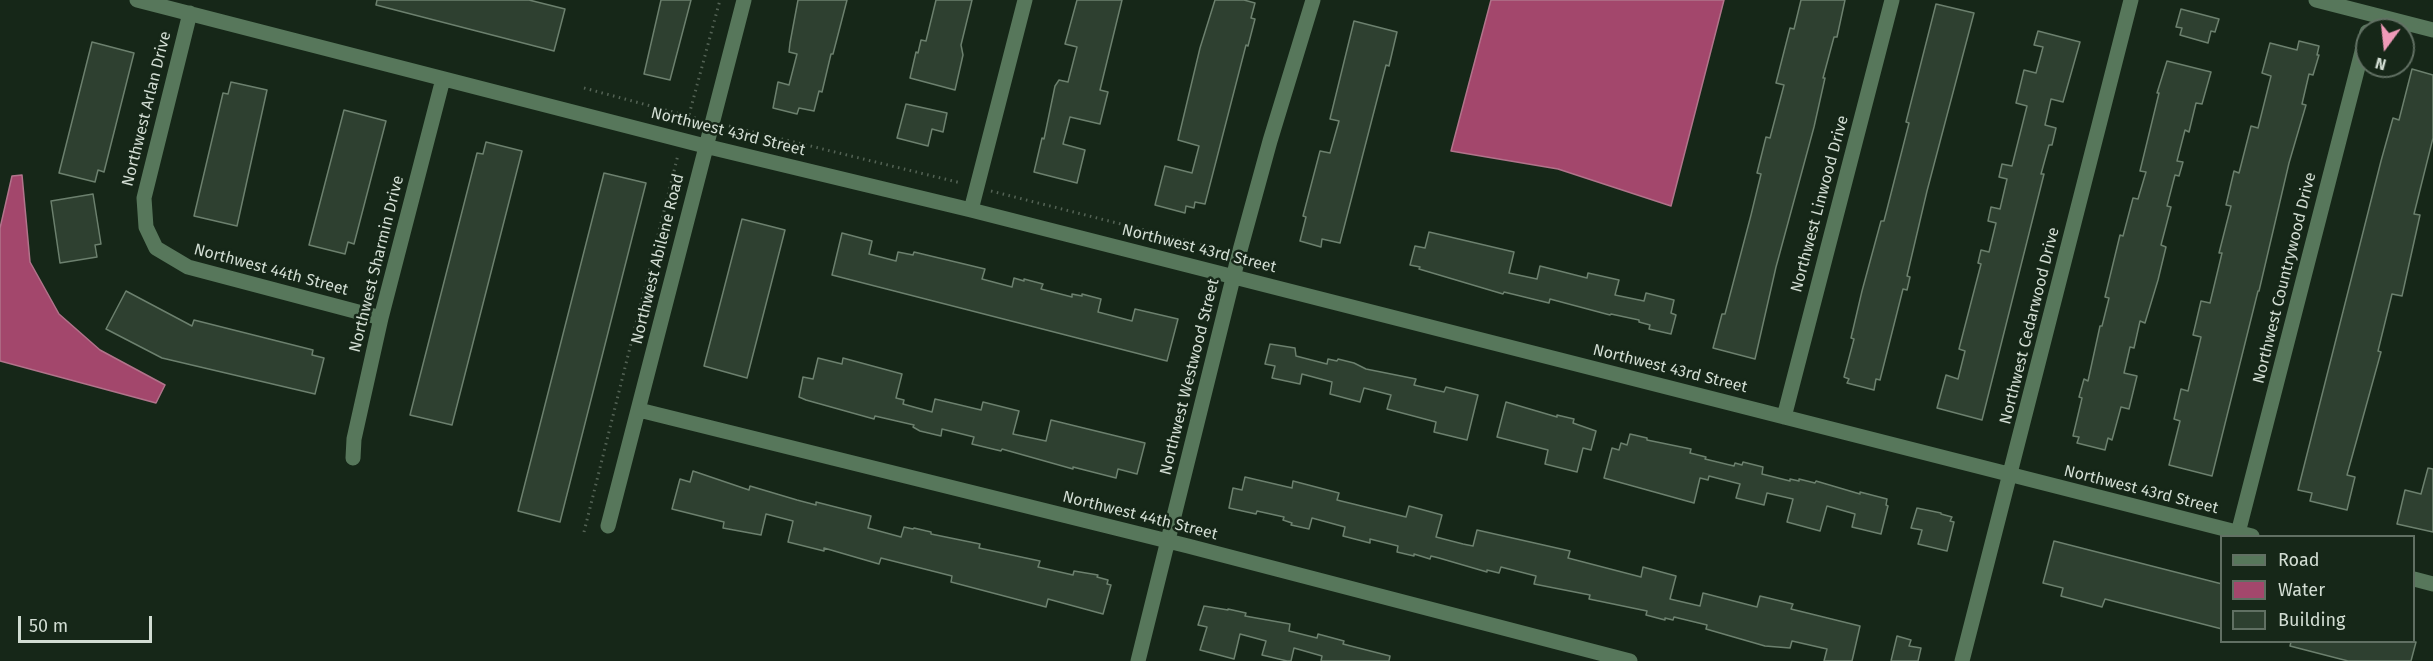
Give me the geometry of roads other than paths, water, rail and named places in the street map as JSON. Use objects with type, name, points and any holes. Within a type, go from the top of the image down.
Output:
[{"type":"street","name":"Northwest 43rd Street","points":[[137,0],[2245,535]]},
{"type":"street","name":"Northwest Abilene Road","points":[[608,526],[744,0]]},
{"type":"street","points":[[971,210],[1025,0]]},
{"type":"street","name":"Northwest Westwood Street","points":[[1138,661],[1239,254],[1313,0]]},
{"type":"street","name":"Northwest Linwood Drive","points":[[1784,417],[1892,0]]},
{"type":"street","name":"Northwest Cedarwood Drive","points":[[1962,661],[2130,0]]},
{"type":"street","points":[[2316,0],[2433,30]]},
{"type":"street","name":"Northwest Arlan Drive","points":[[156,248],[146,227],[144,198],[190,13]]},
{"type":"street","name":"Northwest Countrywood Drive","points":[[2245,535],[2356,78]]},
{"type":"street","name":"Northwest Sharmin Drive","points":[[352,458],[354,439],[381,318],[443,79]]},
{"type":"street","name":"Northwest 44th Street","points":[[156,248],[188,267],[381,318]]},
{"type":"street","name":"Northwest 44th Street","points":[[639,410],[1167,541],[1630,661]]},
{"type":"street","points":[[2415,579],[2433,584]]},
{"type":"water","points":[[1491,0],[1724,0],[1671,206],[1558,169],[1451,151]]},
{"type":"water","points":[[22,175],[30,262],[59,314],[100,350],[165,385],[156,403],[0,361],[0,228],[12,176]]}]
